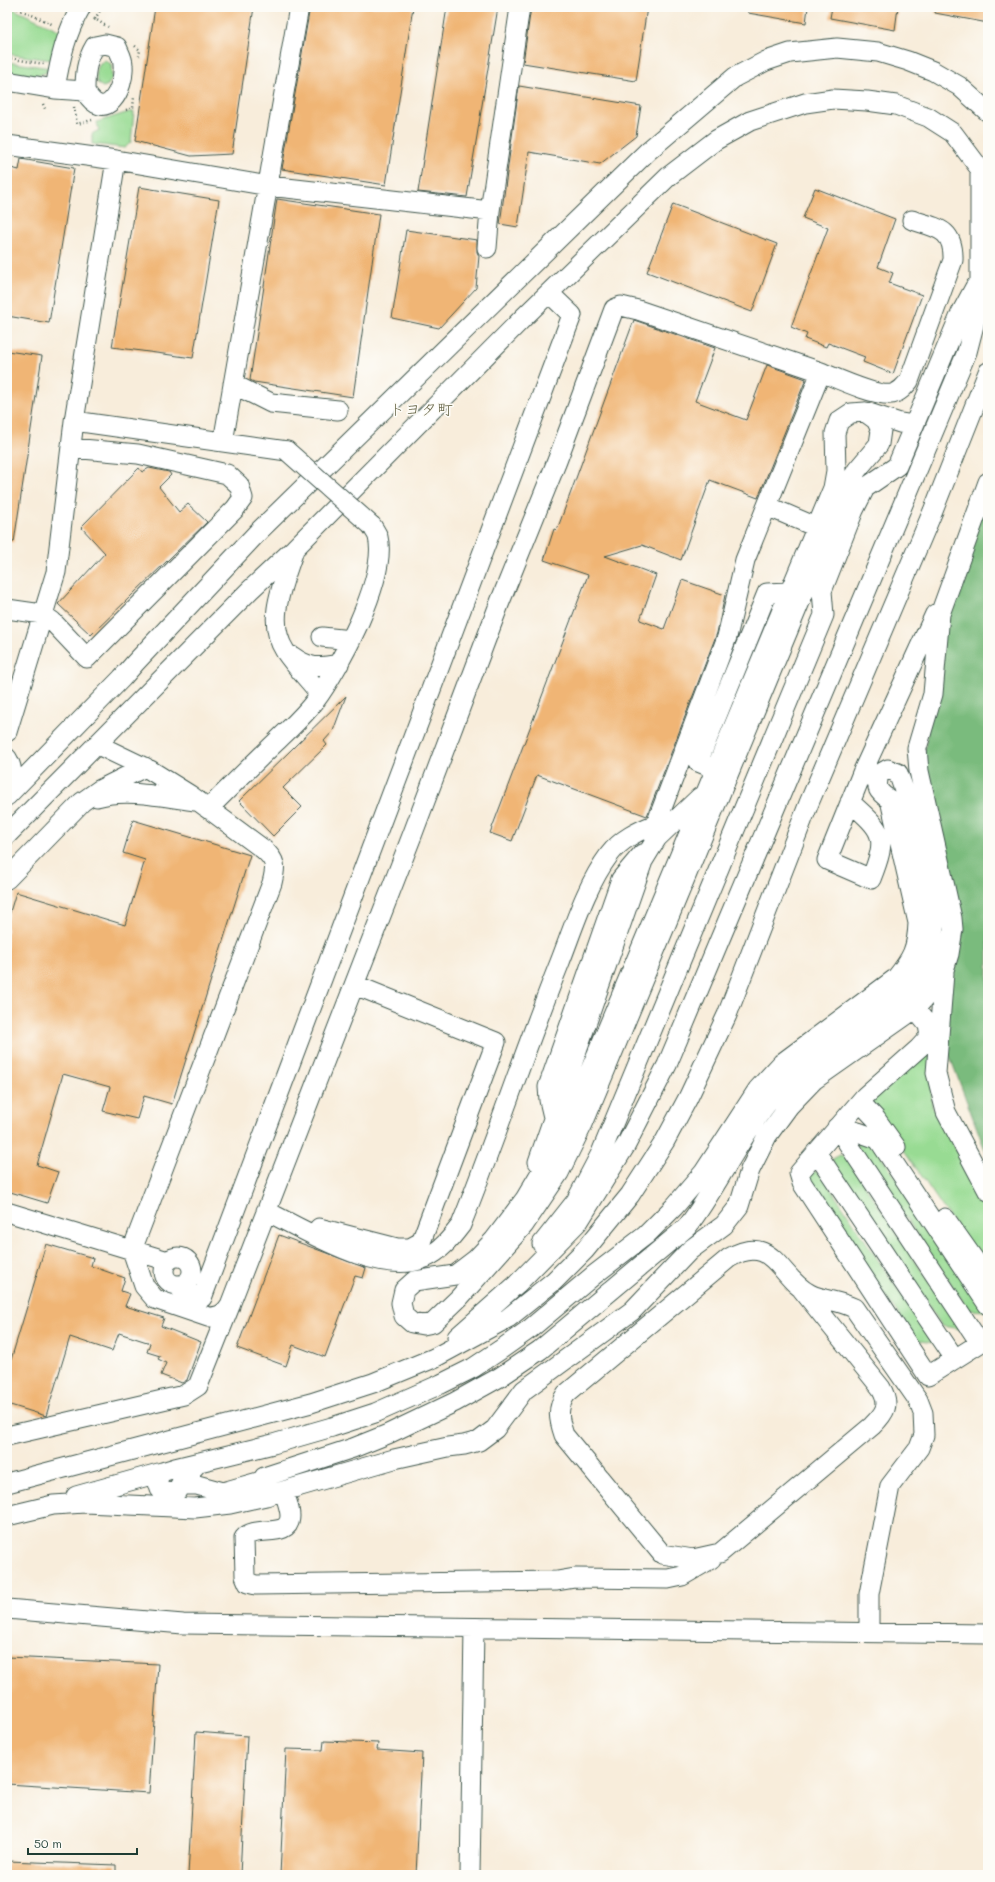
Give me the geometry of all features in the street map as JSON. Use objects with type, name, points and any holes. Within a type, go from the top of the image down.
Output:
[{"type":"street","points":[[55,89],[60,58],[71,24],[81,7]]},
{"type":"street","points":[[223,442],[269,186],[299,7]]},
{"type":"street","points":[[488,248],[490,211],[520,7]]},
{"type":"street","points":[[7,796],[122,678],[258,531],[648,151],[735,77],[766,60],[790,53],[837,48],[878,52],[908,61],[933,71],[959,86],[988,112]]},
{"type":"street","points":[[7,81],[55,89],[84,91]]},
{"type":"street","points":[[7,835],[98,745],[250,590],[294,549],[549,293],[669,176],[716,140],[750,121],[805,103],[833,99],[867,101],[896,105],[928,117],[953,133],[984,177],[981,276],[974,325],[967,352],[668,1065],[626,1145],[579,1221],[517,1284],[434,1358]]},
{"type":"street","points":[[7,145],[116,160],[269,186],[490,211]]},
{"type":"street","points":[[7,732],[56,572],[74,421],[116,160]]},
{"type":"street","points":[[7,1436],[184,1395],[198,1386],[355,985],[500,602],[557,461],[614,309],[622,306],[638,310],[820,372],[879,394],[891,394],[902,390],[909,381],[953,260],[954,248],[948,235],[942,230],[912,220]]},
{"type":"street","points":[[434,1358],[530,1259],[576,1201],[602,1153],[824,615],[822,591],[854,510],[865,488],[897,466],[961,313],[981,276]]},
{"type":"street","points":[[7,1212],[168,1261],[173,1258],[182,1258],[186,1260],[191,1267],[191,1276],[180,1285],[176,1285],[187,1293],[202,1298],[572,315],[549,293]]},
{"type":"street","points":[[266,1211],[346,1250],[380,1261],[405,1262],[425,1258],[446,1244],[461,1225],[503,1119],[540,1013],[585,898],[609,854],[625,839],[656,824],[727,637],[745,560],[820,372]]},
{"type":"street","points":[[7,1483],[311,1403],[372,1383],[434,1358],[508,1318],[554,1281],[585,1250],[630,1195],[665,1141],[688,1098],[727,1015],[809,804],[933,511],[988,372]]},
{"type":"street","points":[[233,384],[271,403],[338,410]]},
{"type":"street","points":[[865,412],[876,420],[880,430],[879,444],[857,470],[849,484],[583,1124],[559,1173],[524,1225],[441,1316],[433,1323],[423,1325],[412,1323],[404,1316],[401,1303],[404,1290],[414,1281],[455,1274],[476,1259],[494,1240],[525,1199],[564,1133],[833,488],[836,471],[835,433],[839,421],[851,413],[865,412],[900,423],[913,425]]},
{"type":"street","points":[[74,421],[287,450],[372,526],[378,535],[379,546],[377,569],[365,608],[339,664],[320,694],[292,727],[202,805],[126,793],[108,793],[82,802]]},
{"type":"street","points":[[7,609],[42,614],[52,621],[87,658],[235,509],[243,498],[239,485],[227,474],[138,454],[71,448]]},
{"type":"street","points":[[988,482],[948,588],[940,614],[933,694],[917,748],[919,771],[952,918],[952,943],[944,970],[936,1073],[946,1112],[988,1191]]},
{"type":"street","points":[[767,506],[816,527]]},
{"type":"street","points":[[294,549],[275,610],[277,635],[285,651],[320,694]]},
{"type":"street","points":[[850,802],[870,776],[905,677],[948,588]]},
{"type":"street","points":[[322,637],[351,640]]},
{"type":"street","points":[[285,651],[305,665],[321,667],[339,664]]},
{"type":"street","points":[[905,677],[934,678]]},
{"type":"street","points":[[98,745],[145,767],[202,805],[272,857],[275,869],[272,883],[132,1250],[144,1286],[155,1299],[208,1317],[216,1317],[225,1313],[230,1305]]},
{"type":"street","points":[[7,879],[82,802],[98,790],[145,767]]},
{"type":"street","points":[[180,1485],[197,1485],[223,1492],[265,1480],[264,1477],[360,1445],[455,1402],[500,1377],[540,1350],[687,1227],[703,1206],[766,1106],[787,1082],[806,1064],[902,996],[914,985],[924,970],[931,952],[934,934],[934,915],[907,798],[898,772],[888,769],[879,774],[870,776]]},
{"type":"street","points":[[8,1516],[175,1468],[332,1427],[382,1410],[441,1384],[472,1368],[531,1328],[594,1275],[646,1235],[674,1207],[704,1172],[758,1089],[782,1063],[896,978],[909,962],[917,942],[918,923],[890,800],[880,793],[877,784],[870,776]]},
{"type":"street","points":[[525,1199],[643,861],[657,838],[710,782]]},
{"type":"street","points":[[8,1516],[53,1505],[86,1503],[195,1508],[230,1504],[284,1491],[415,1454],[448,1446],[464,1445],[479,1441],[495,1429],[524,1390],[632,1311],[690,1250],[724,1225],[739,1206],[750,1170],[766,1136],[789,1106],[814,1080],[915,1009],[932,989],[944,970]]},
{"type":"street","points":[[285,1220],[397,1248],[410,1248],[421,1242],[496,1042],[355,985]]},
{"type":"street","points":[[837,1128],[984,1340],[928,1376],[802,1183],[799,1173],[816,1152],[837,1128],[860,1102],[930,1036],[928,1025],[915,1009]]},
{"type":"street","points":[[919,1048],[927,1048],[938,1055]]},
{"type":"street","points":[[860,1102],[876,1119],[988,1279]]},
{"type":"street","points":[[837,1128],[858,1132],[878,1139],[988,1305]]},
{"type":"street","points":[[816,1152],[954,1359]]},
{"type":"street","points":[[316,1482],[290,1515],[286,1526],[280,1530],[254,1531],[248,1533],[244,1538],[245,1576],[248,1583],[256,1585],[557,1581],[575,1578],[668,1579],[682,1576],[720,1553],[872,1426],[885,1410],[887,1398],[881,1388],[800,1287],[771,1256],[762,1251],[741,1251],[729,1258],[566,1394],[560,1402],[559,1421],[564,1435],[662,1554],[693,1559],[720,1553]]},
{"type":"street","points":[[800,1287],[810,1294],[844,1302],[854,1308],[918,1400],[923,1413],[924,1435],[919,1448],[890,1486],[870,1594],[870,1633]]},
{"type":"street","points":[[162,1472],[157,1480],[160,1489],[168,1492],[177,1491],[183,1479],[198,1463]]},
{"type":"street","points":[[284,1491],[290,1515]]},
{"type":"street","points":[[7,1608],[183,1624],[474,1629],[988,1634]]},
{"type":"street","points":[[470,1875],[474,1629]]},
{"type":"path","points":[[14,7],[60,27]]},
{"type":"path","points":[[95,19],[102,7]]},
{"type":"path","points":[[7,58],[51,65]]},
{"type":"green space","points":[[11,8],[61,31],[52,60],[7,54],[7,21]]},
{"type":"green space","points":[[105,60],[111,64],[112,78],[108,85],[103,87],[98,84],[96,74],[98,67]]},
{"type":"green space","points":[[7,62],[51,68],[36,76],[30,76],[7,72]]},
{"type":"green space","points":[[129,112],[134,112],[131,142],[125,148],[92,144],[92,134],[99,130],[97,122]]},
{"type":"green space","points":[[988,492],[988,1158],[941,1033],[958,931],[923,764],[943,610]]},
{"type":"green space","points":[[923,1053],[930,1057],[932,1106],[988,1207],[988,1274],[870,1100]]},
{"type":"green space","points":[[857,1136],[871,1141],[987,1311],[969,1310],[856,1145]]},
{"type":"green space","points":[[840,1155],[846,1157],[960,1329],[942,1326],[832,1161],[833,1158]]},
{"type":"green space","points":[[814,1171],[822,1175],[933,1343],[916,1340],[807,1181],[810,1172]]},
{"type":"building","points":[[155,7],[254,7],[232,154],[191,156],[135,141]]},
{"type":"building","points":[[310,7],[413,7],[386,185],[282,169]]},
{"type":"building","points":[[447,7],[498,7],[467,197],[418,192]]},
{"type":"building","points":[[531,7],[647,7],[636,81],[523,63]]},
{"type":"building","points":[[748,7],[808,7],[806,23],[748,13]]},
{"type":"building","points":[[832,7],[898,7],[895,30],[830,18]]},
{"type":"building","points":[[936,7],[988,7],[988,23],[935,13]]},
{"type":"building","points":[[519,86],[641,106],[636,136],[600,164],[529,152],[518,227],[500,224]]},
{"type":"building","points":[[21,159],[74,168],[49,323],[7,316],[7,167],[19,170]]},
{"type":"building","points":[[139,187],[219,200],[193,358],[112,347]]},
{"type":"building","points":[[815,188],[895,219],[878,267],[893,273],[889,283],[922,295],[893,374],[863,362],[865,357],[828,343],[826,347],[805,339],[807,334],[791,327],[828,228],[803,218]]},
{"type":"building","points":[[277,199],[379,214],[353,397],[254,382],[250,380]]},
{"type":"building","points":[[673,204],[777,244],[752,312],[647,272]]},
{"type":"building","points":[[406,230],[477,240],[477,252],[479,256],[476,288],[439,328],[392,318]]},
{"type":"building","points":[[634,320],[715,348],[695,401],[746,420],[767,365],[806,379],[758,498],[710,480],[681,560],[642,545],[605,556],[656,575],[640,620],[664,629],[682,580],[725,595],[717,633],[647,816],[537,775],[512,841],[490,833],[588,575],[544,560],[554,529],[557,530]]},
{"type":"building","points":[[7,351],[42,356],[14,542],[7,542]]},
{"type":"building","points":[[139,468],[142,472],[149,468],[169,472],[171,475],[159,487],[179,512],[188,504],[207,522],[91,635],[58,604],[105,553],[81,527]]},
{"type":"building","points":[[346,696],[333,731],[324,741],[327,745],[283,788],[302,807],[273,836],[239,801]]},
{"type":"building","points":[[133,820],[250,855],[172,1104],[144,1096],[137,1119],[103,1111],[110,1087],[63,1074],[37,1165],[58,1172],[47,1203],[7,1191],[7,922],[16,892],[125,925],[145,860],[123,853]]},
{"type":"building","points":[[279,1235],[366,1268],[363,1278],[355,1276],[325,1357],[293,1345],[286,1366],[237,1348]]},
{"type":"building","points":[[46,1244],[93,1258],[91,1266],[125,1278],[121,1291],[130,1294],[125,1306],[164,1318],[161,1326],[201,1342],[187,1380],[182,1383],[161,1375],[166,1363],[158,1359],[160,1356],[147,1352],[150,1343],[119,1333],[112,1351],[70,1337],[46,1416],[7,1404],[7,1373]]},
{"type":"building","points":[[7,1657],[158,1664],[149,1793],[7,1784]]},
{"type":"building","points":[[196,1732],[247,1736],[240,1875],[188,1875]]},
{"type":"building","points":[[324,1741],[378,1743],[377,1750],[422,1753],[416,1875],[280,1875],[286,1749],[323,1750]]},
{"type":"building","points":[[7,1861],[116,1865],[116,1875],[7,1875]]},
{"type":"district","name":"トヨタ町","points":[[421,409]]}]
